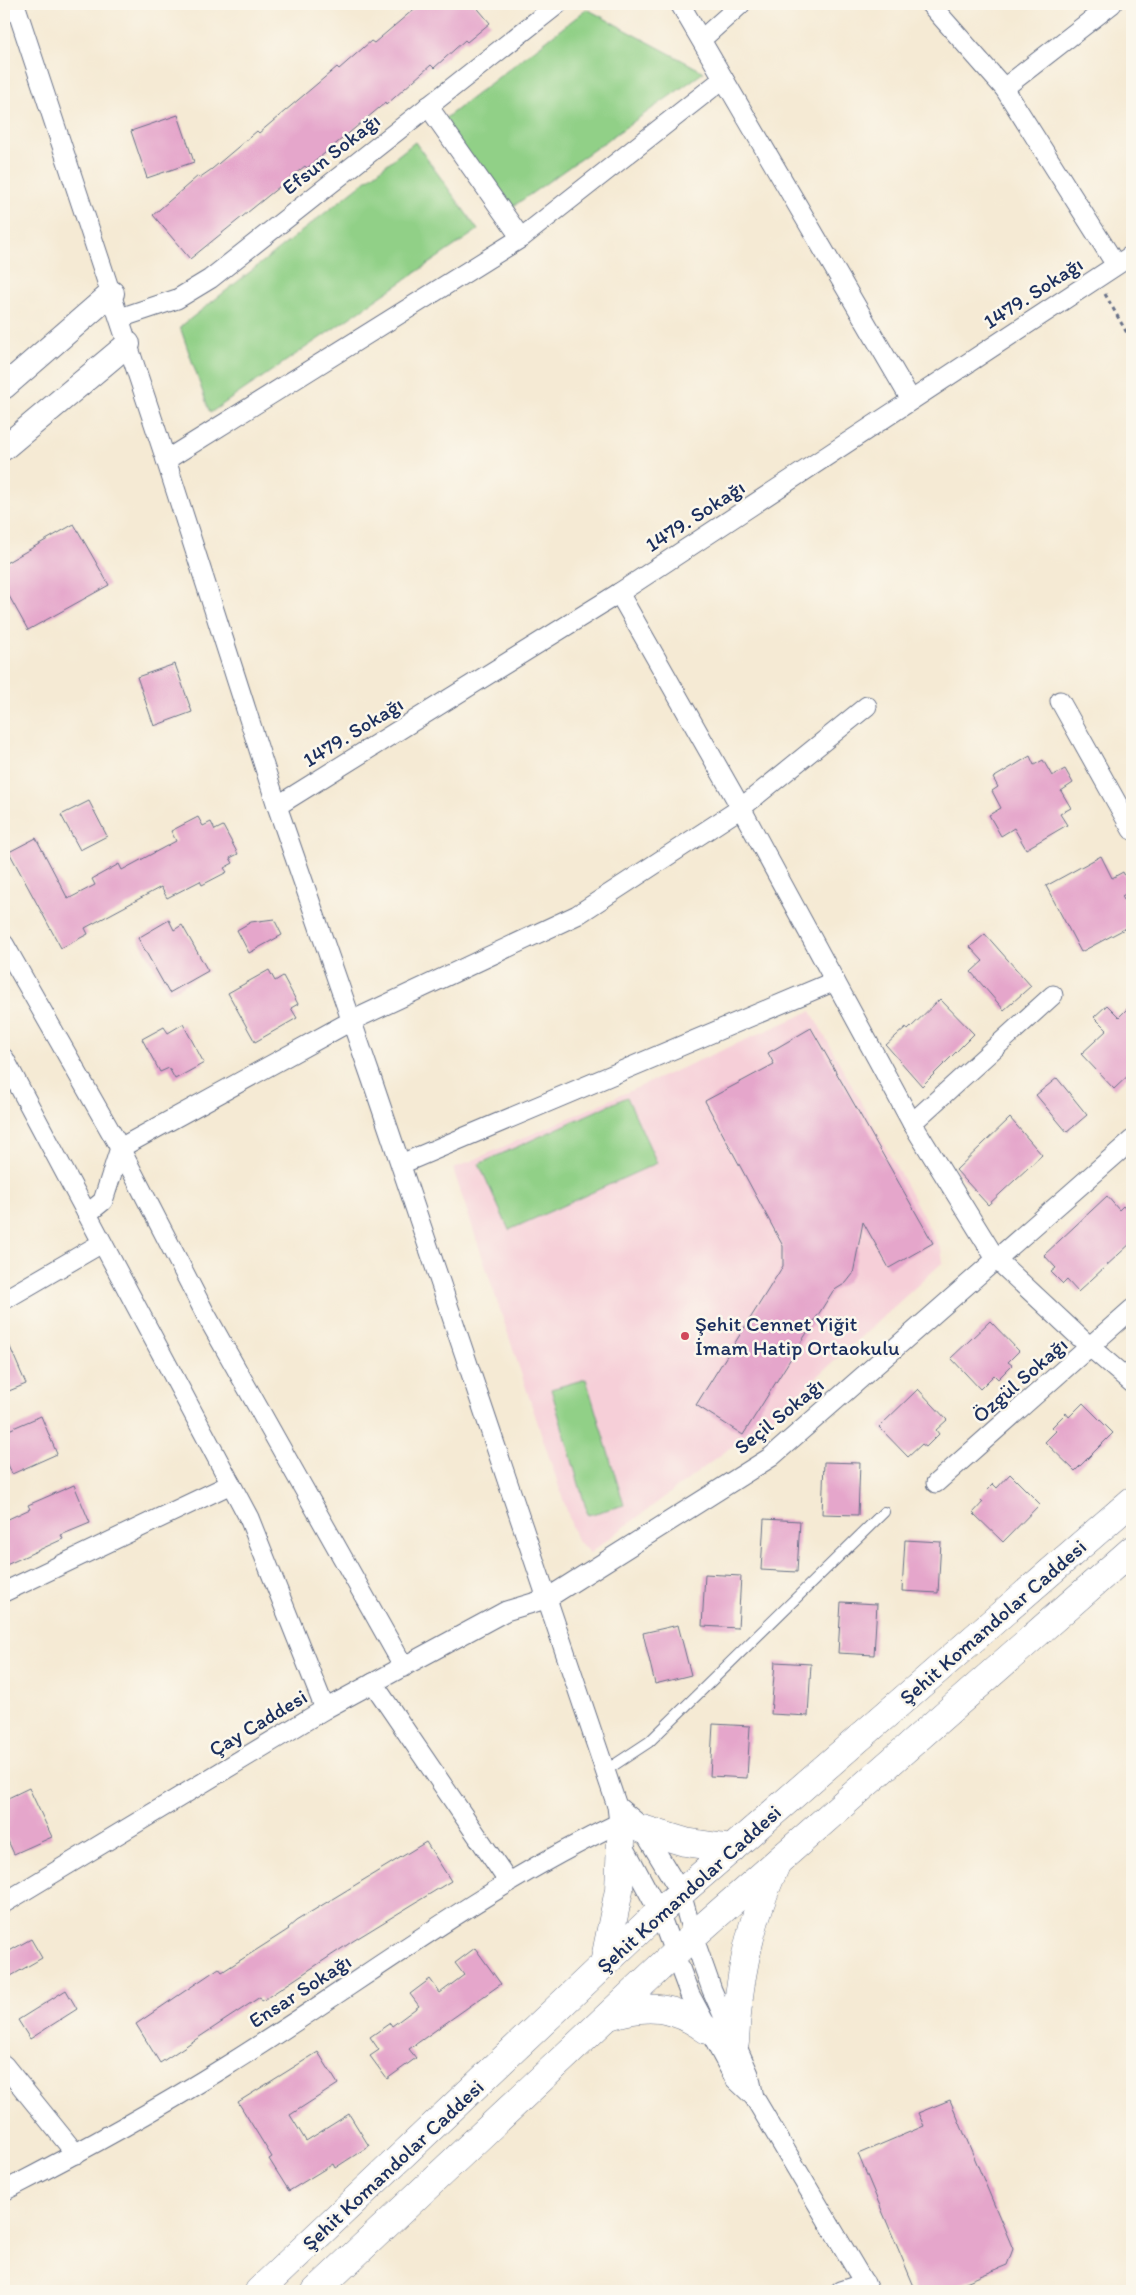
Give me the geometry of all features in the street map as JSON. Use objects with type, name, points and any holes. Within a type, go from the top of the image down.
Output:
[{"type":"main road","name":"Şehit Komandolar Caddesi","points":[[259,2291],[659,1912],[1132,1501]]},
{"type":"main road","name":"Şehit Komandolar Caddesi","points":[[316,2291],[779,1858],[1132,1550]]},
{"type":"main road","points":[[604,1964],[619,1890],[625,1825],[686,1842],[732,1849]]},
{"type":"main road","points":[[735,2042],[740,1980],[748,1942],[766,1886],[779,1858]]},
{"type":"main road","points":[[608,2017],[636,2009],[665,2009],[679,2012],[707,2030]]},
{"type":"street","points":[[14,4],[112,293],[277,806],[401,1164],[605,1771],[659,1912],[684,1945],[712,1990],[749,2074],[754,2097]]},
{"type":"street","name":"Efsun Sokağı","points":[[120,318],[177,299],[210,279],[558,4]]},
{"type":"street","points":[[680,4],[911,400]]},
{"type":"street","points":[[702,39],[742,4]]},
{"type":"street","points":[[930,4],[1004,88],[1116,265]]},
{"type":"street","points":[[1004,88],[1112,4]]},
{"type":"street","points":[[166,460],[521,238],[723,79]]},
{"type":"street","points":[[428,106],[521,238]]},
{"type":"street","name":"1479. Sokağı","points":[[277,806],[619,593],[1132,255]]},
{"type":"street","points":[[4,387],[112,293]]},
{"type":"street","points":[[4,448],[128,344]]},
{"type":"street","points":[[619,593],[741,808],[912,1123],[996,1259],[1090,1347],[1132,1383]]},
{"type":"street","points":[[1060,700],[1132,830]]},
{"type":"street","points":[[86,1214],[103,1202],[120,1148],[351,1021],[577,915],[741,808],[867,706]]},
{"type":"street","points":[[4,944],[120,1148],[205,1313],[404,1666]]},
{"type":"street","points":[[401,1164],[835,981]]},
{"type":"street","points":[[912,1123],[1053,995]]},
{"type":"street","points":[[4,1058],[249,1518],[325,1709]]},
{"type":"street","name":"Seçil Sokağı","points":[[546,1599],[771,1457],[1132,1140]]},
{"type":"street","points":[[4,1300],[102,1243]]},
{"type":"street","name":"Özgül Sokağı","points":[[936,1484],[1132,1309]]},
{"type":"street","points":[[4,1592],[231,1484]]},
{"type":"street","name":"Çay Caddesi","points":[[4,1903],[325,1709],[506,1611],[546,1599]]},
{"type":"street","points":[[373,1683],[508,1881]]},
{"type":"street","points":[[625,1825],[681,1893],[684,1945],[690,1995],[707,2030],[735,2079],[754,2097],[867,2287],[840,2291]]},
{"type":"street","name":"Ensar Sokağı","points":[[4,2191],[76,2154],[227,2066],[508,1881],[572,1845],[625,1825]]},
{"type":"street","points":[[4,2066],[76,2154]]},
{"type":"lane","points":[[605,1771],[649,1742],[884,1512]]},
{"type":"path","points":[[1096,278],[1132,342]]},
{"type":"shaded area","name":"Şehit Cennet Yiğit İmam Hatip Ortaokulu","points":[[811,1011],[941,1249],[943,1262],[782,1409],[590,1553],[577,1541],[453,1169]]},
{"type":"green space","points":[[587,9],[704,72],[508,210],[443,120]]},
{"type":"green space","points":[[415,142],[478,230],[210,413],[180,327]]},
{"type":"green space","points":[[627,1097],[657,1163],[509,1230],[479,1164]]},
{"type":"green space","points":[[586,1379],[624,1505],[588,1515],[551,1389]]},
{"type":"building","points":[[420,4],[474,4],[490,23],[467,42],[465,40],[434,68],[431,65],[386,105],[385,103],[307,168],[305,166],[190,259],[153,215],[198,176],[199,178],[212,169],[257,131],[259,133],[337,67],[339,69],[371,41],[374,43]]},
{"type":"building","points":[[178,115],[194,162],[147,178],[131,131]]},
{"type":"building","points":[[74,524],[109,585],[28,630],[4,587],[4,564]]},
{"type":"building","points":[[175,664],[192,712],[154,726],[137,677]]},
{"type":"building","points":[[1030,756],[1034,765],[1043,760],[1052,776],[1065,769],[1073,783],[1061,791],[1071,808],[1060,814],[1067,825],[1026,849],[1014,828],[1001,836],[989,815],[1001,808],[992,791],[998,787],[993,778]]},
{"type":"building","points":[[89,801],[107,836],[80,850],[61,815]]},
{"type":"building","points":[[198,817],[203,826],[211,822],[215,830],[223,826],[238,854],[230,858],[233,863],[224,868],[227,872],[202,885],[200,881],[167,898],[161,887],[85,928],[88,934],[61,948],[9,852],[36,838],[68,899],[95,885],[92,879],[119,864],[122,870],[176,841],[171,831]]},
{"type":"building","points":[[1101,856],[1112,878],[1123,872],[1132,890],[1122,896],[1132,916],[1132,925],[1081,952],[1046,886]]},
{"type":"building","points":[[274,919],[282,935],[249,953],[237,930],[251,922]]},
{"type":"building","points":[[169,920],[174,930],[182,925],[208,971],[169,993],[138,938]]},
{"type":"building","points":[[985,934],[1031,986],[1004,1010],[971,972],[983,961],[970,947]]},
{"type":"building","points":[[269,970],[275,981],[283,976],[298,1004],[291,1008],[297,1018],[255,1042],[228,993]]},
{"type":"building","points":[[940,999],[974,1034],[922,1086],[886,1045],[906,1027],[908,1030]]},
{"type":"building","points":[[1132,1004],[1132,1072],[1114,1089],[1081,1054],[1107,1030],[1094,1017],[1107,1005],[1119,1017]]},
{"type":"building","points":[[183,1024],[204,1063],[175,1079],[169,1068],[160,1072],[142,1039],[164,1027],[168,1033]]},
{"type":"building","points":[[811,1028],[933,1243],[889,1268],[863,1222],[853,1274],[846,1283],[833,1291],[743,1435],[696,1405],[783,1266],[783,1246],[705,1101],[774,1064],[768,1053]]},
{"type":"building","points":[[1057,1078],[1087,1115],[1067,1132],[1036,1095]]},
{"type":"building","points":[[1010,1118],[1042,1155],[988,1205],[956,1170]]},
{"type":"building","points":[[1107,1196],[1119,1210],[1123,1206],[1132,1216],[1132,1242],[1078,1292],[1067,1280],[1063,1284],[1051,1272],[1056,1268],[1044,1255]]},
{"type":"building","points":[[990,1321],[1019,1351],[1008,1362],[1012,1365],[998,1379],[994,1375],[980,1389],[951,1358]]},
{"type":"building","points":[[4,1333],[26,1384],[4,1393]]},
{"type":"building","points":[[918,1389],[947,1420],[936,1430],[939,1434],[926,1447],[922,1444],[908,1457],[879,1427]]},
{"type":"building","points":[[1083,1403],[1113,1433],[1075,1471],[1045,1442],[1056,1431],[1052,1427],[1066,1413],[1069,1417]]},
{"type":"building","points":[[41,1416],[57,1454],[12,1474],[4,1455],[4,1432]]},
{"type":"building","points":[[824,1462],[860,1463],[858,1515],[822,1514]]},
{"type":"building","points":[[1010,1474],[1040,1504],[1003,1542],[973,1513],[983,1502],[979,1498],[993,1484],[997,1488]]},
{"type":"building","points":[[74,1485],[90,1523],[61,1535],[63,1539],[4,1566],[4,1521],[30,1509],[28,1505]]},
{"type":"building","points":[[764,1519],[800,1521],[797,1572],[761,1570]]},
{"type":"building","points":[[905,1540],[941,1542],[938,1593],[902,1591]]},
{"type":"building","points":[[705,1574],[741,1576],[738,1628],[702,1626]]},
{"type":"building","points":[[841,1602],[877,1604],[874,1655],[838,1653]]},
{"type":"building","points":[[678,1625],[691,1675],[655,1684],[643,1633]]},
{"type":"building","points":[[775,1662],[811,1664],[808,1716],[771,1714]]},
{"type":"building","points":[[713,1724],[750,1726],[747,1778],[710,1776]]},
{"type":"building","points":[[29,1788],[52,1837],[14,1854],[4,1832],[4,1800]]},
{"type":"building","points":[[426,1842],[451,1881],[353,1941],[262,2001],[260,1997],[160,2063],[136,2024],[219,1968],[222,1972],[289,1929],[296,1921]]},
{"type":"building","points":[[31,1939],[42,1958],[4,1980],[4,1954]]},
{"type":"building","points":[[475,1948],[501,1984],[409,2049],[416,2058],[387,2079],[370,2056],[379,2050],[370,2037],[390,2023],[392,2026],[419,2006],[410,1994],[430,1979],[440,1993],[464,1975],[455,1963]]},
{"type":"building","points":[[66,1990],[77,2009],[30,2039],[18,2020]]},
{"type":"building","points":[[318,2052],[338,2084],[290,2115],[306,2141],[349,2114],[369,2146],[335,2168],[333,2164],[289,2191],[269,2159],[272,2157],[238,2102]]},
{"type":"building","points":[[950,2100],[1013,2249],[1007,2265],[944,2291],[916,2291],[858,2154],[924,2126],[918,2113]]},
{"type":"place","name":"Şehit Cennet Yiğit İmam Hatip Ortaokulu","points":[[685,1336]]}]
